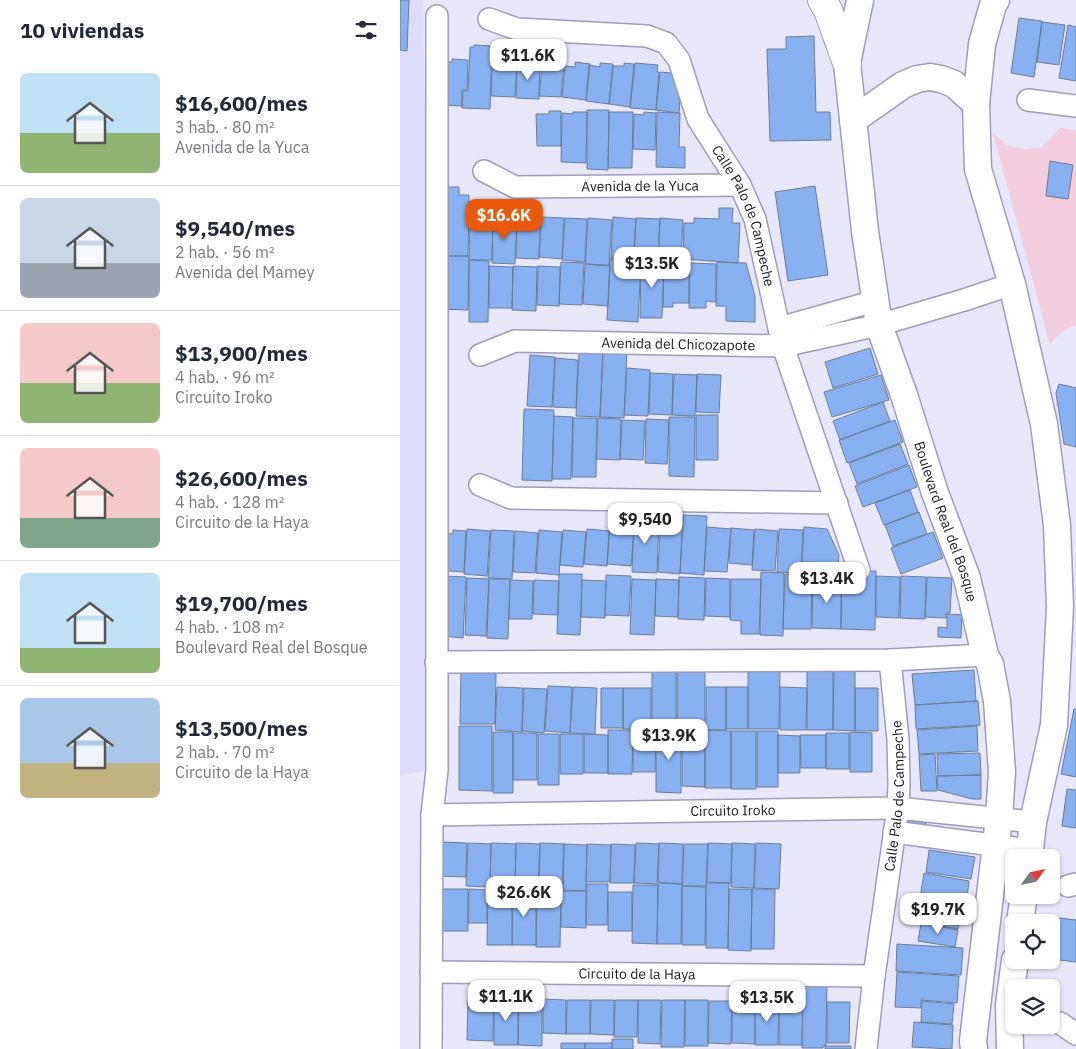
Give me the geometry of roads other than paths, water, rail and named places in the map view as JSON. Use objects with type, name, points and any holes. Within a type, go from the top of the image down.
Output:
[{"type":"main road","points":[[822,0],[828,10],[847,63]]},
{"type":"street","name":"Boulevard Real del Bosque","points":[[860,0],[847,63],[865,231],[877,313],[935,493],[967,578],[985,655],[990,664],[997,701],[1002,772],[999,818],[974,1031],[974,1049]]},
{"type":"street","points":[[996,0],[982,44],[976,104],[978,169],[1012,284],[1044,424],[1058,525],[1060,607],[1054,725],[1033,822],[1030,849]]},
{"type":"street","points":[[431,1049],[432,815],[437,770],[437,16]]},
{"type":"street","name":"Calle Palo de Campeche","points":[[489,19],[517,29],[647,36],[666,43],[679,60],[698,119],[740,185],[754,219],[781,337],[860,570]]},
{"type":"street","points":[[853,120],[903,85],[917,79],[930,77],[954,84],[976,104]]},
{"type":"street","points":[[1028,100],[1076,106]]},
{"type":"street","name":"Avenida de la Yuca","points":[[484,171],[515,187],[740,185]]},
{"type":"street","name":"Avenida del Chicozapote","points":[[480,356],[515,341],[781,337],[877,313],[964,300],[1012,284]]},
{"type":"street","points":[[480,485],[511,498],[837,503]]},
{"type":"street","points":[[436,662],[890,660],[985,655]]},
{"type":"street","name":"Calle Palo de Campeche","points":[[866,1049],[874,976],[898,808],[898,738],[890,660]]},
{"type":"street","name":"Circuito Iroko","points":[[432,815],[898,808],[1033,822]]},
{"type":"street","points":[[894,832],[1008,849]]},
{"type":"street","points":[[1010,1049],[1010,1005],[1014,969]]},
{"type":"street","name":"Circuito de la Haya","points":[[431,972],[874,976]]}]
